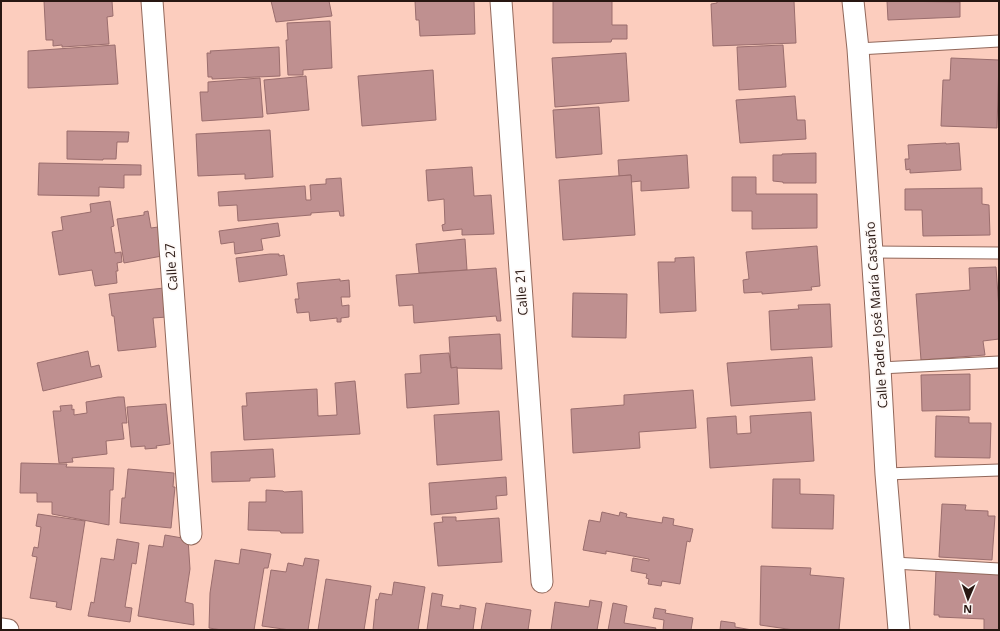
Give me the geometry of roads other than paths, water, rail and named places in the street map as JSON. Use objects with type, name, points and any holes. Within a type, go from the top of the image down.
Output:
[{"type":"street","name":"Calle 27","points":[[152,1],[191,534]]},
{"type":"street","name":"Calle 21","points":[[501,1],[542,582]]},
{"type":"street","name":"Calle Padre José María Castaño","points":[[853,1],[858,49],[886,474],[899,630]]},
{"type":"street","points":[[1,629],[8,630]]},
{"type":"lane","points":[[858,49],[999,41]]},
{"type":"lane","points":[[872,252],[999,253]]},
{"type":"lane","points":[[880,368],[999,362]]},
{"type":"lane","points":[[886,474],[999,470]]},
{"type":"lane","points":[[894,563],[999,569]]}]
